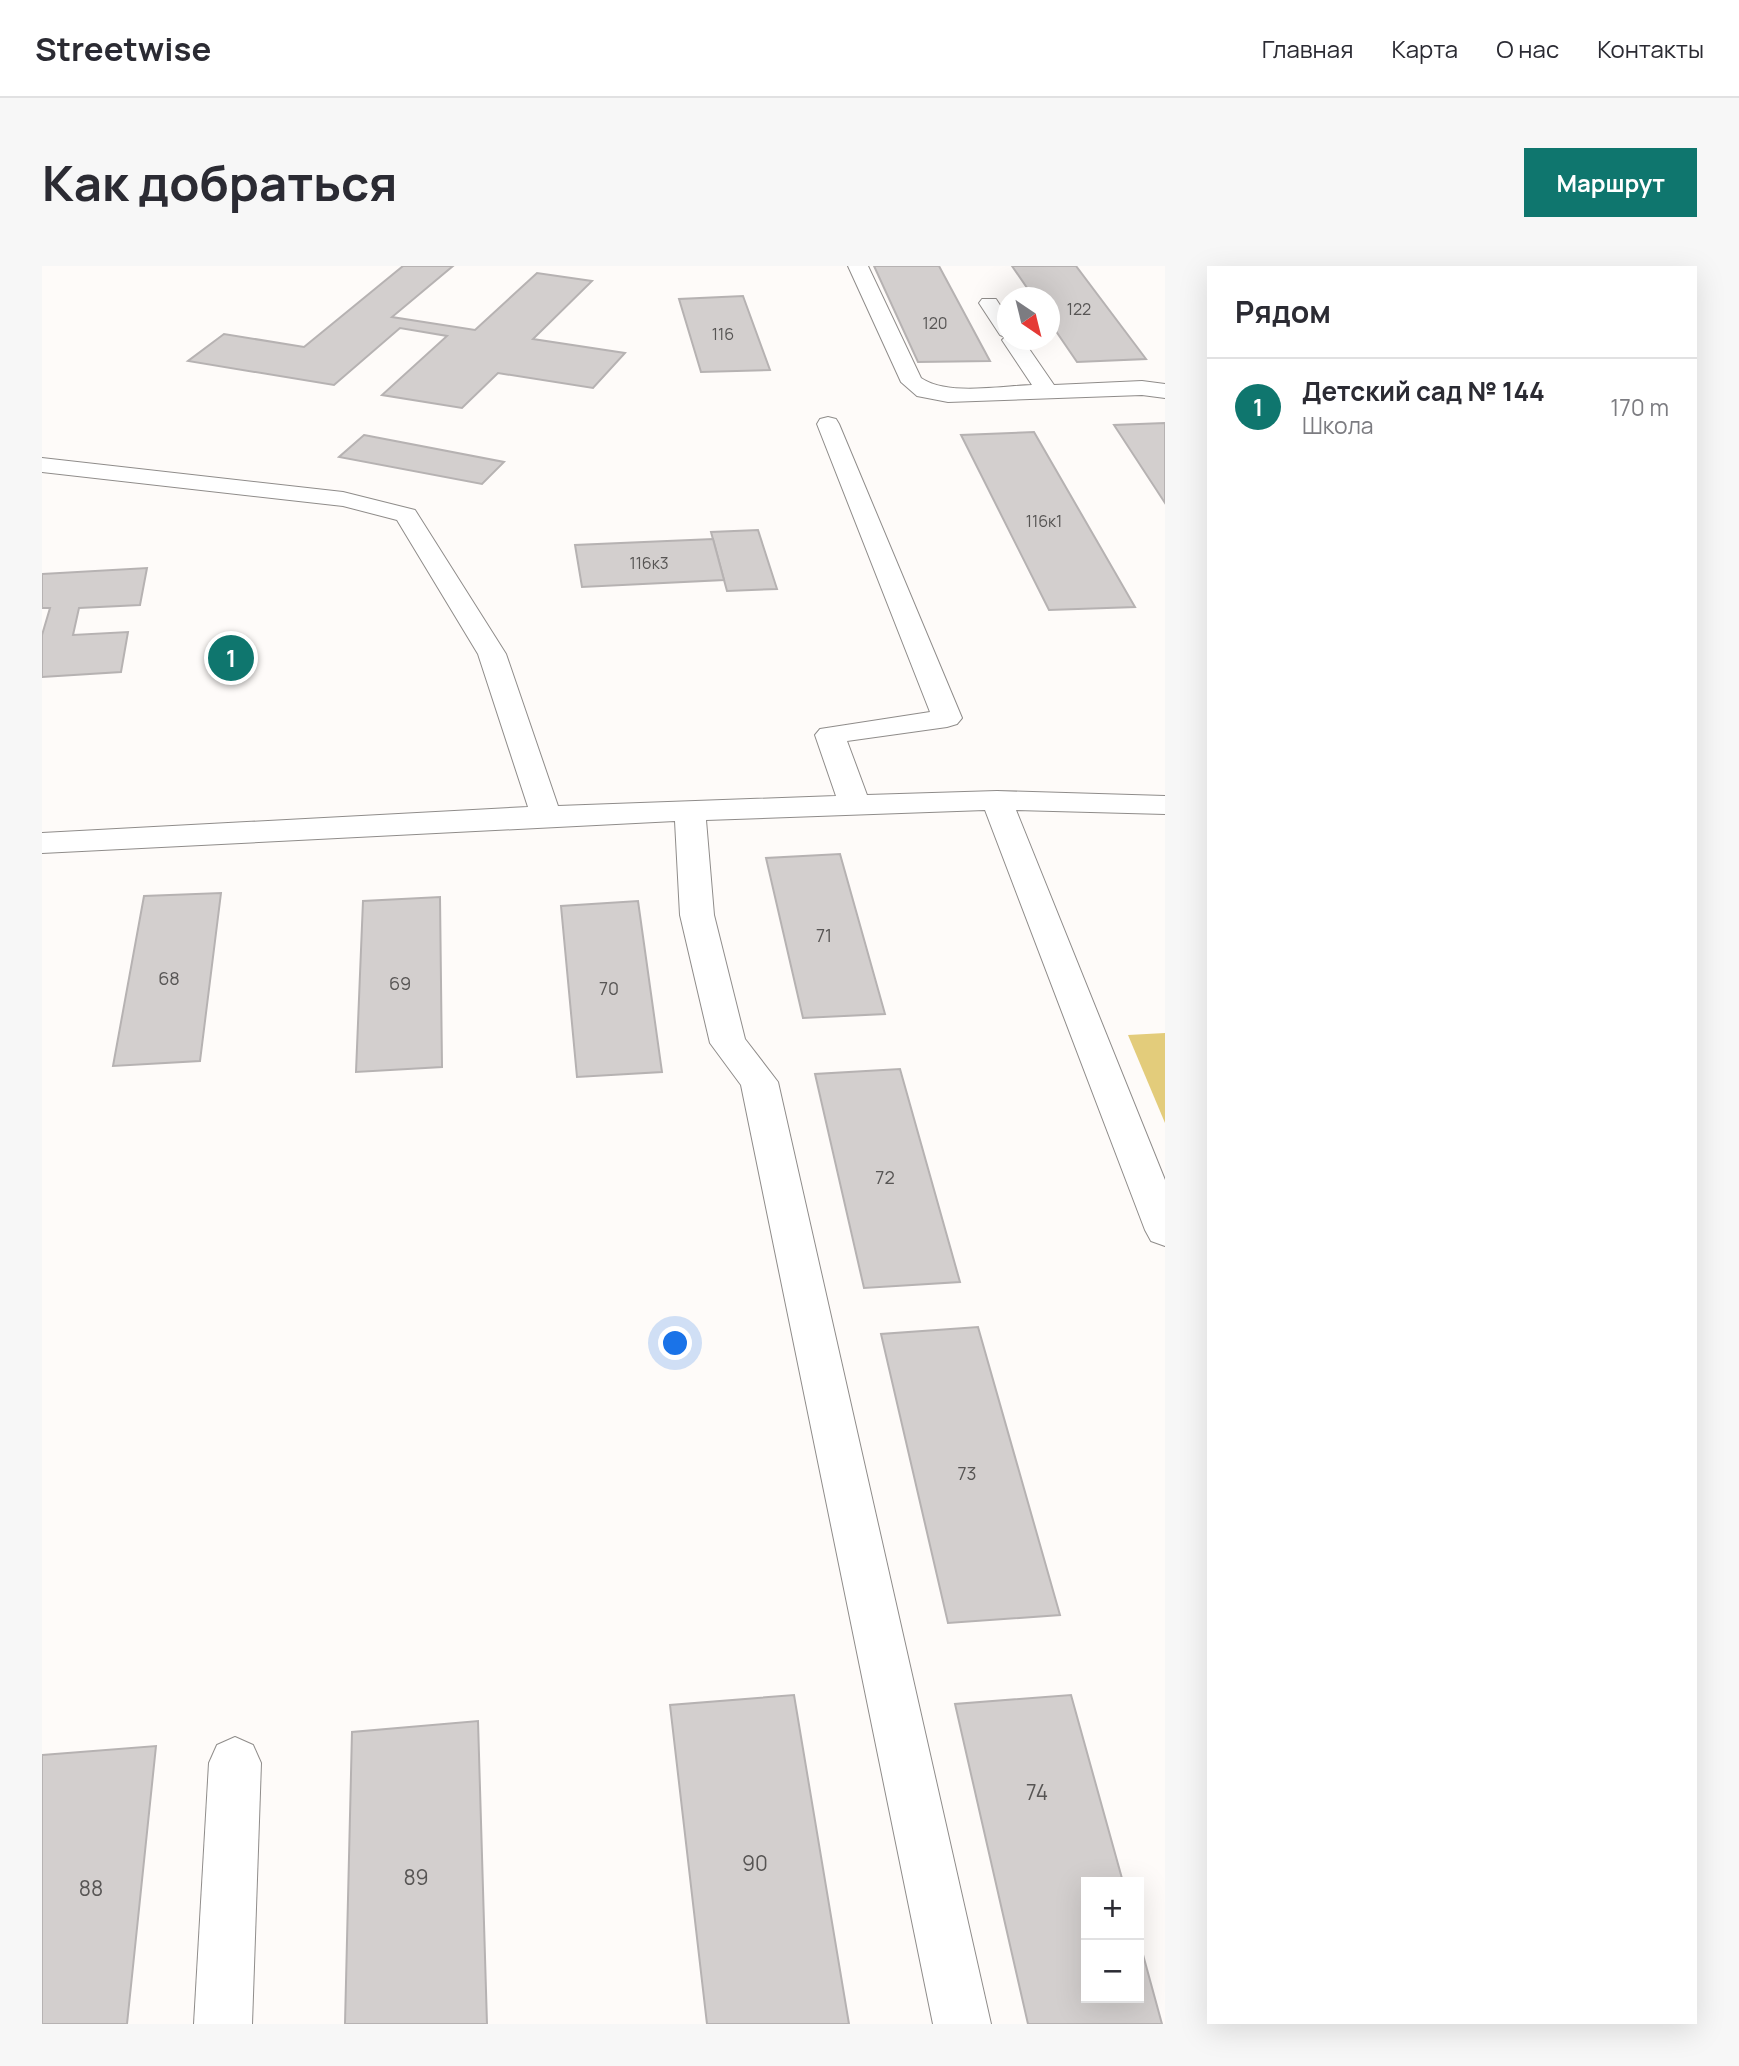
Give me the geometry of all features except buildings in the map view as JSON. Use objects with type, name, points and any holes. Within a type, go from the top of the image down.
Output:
[{"type":"street","points":[[858,266],[912,382],[925,391],[948,395],[1142,388],[1165,391]]},
{"type":"street","points":[[989,303],[997,315]]},
{"type":"street","points":[[1020,350],[1047,391]]},
{"type":"street","points":[[828,424],[947,718],[830,735],[855,805]]},
{"type":"street","points":[[42,465],[342,499],[406,515],[492,654],[546,817]]},
{"type":"street","points":[[997,800],[1165,1230]]},
{"type":"street","points":[[42,843],[546,817],[997,800],[1165,805]]},
{"type":"street","points":[[690,811],[697,915],[728,1043],[759,1083],[962,2024]]},
{"type":"street","points":[[223,2024],[235,1763]]},
{"type":"shaded area","points":[[1165,1033],[1165,1123],[1128,1035]]},
{"type":"place","name":"Детский сад № 144","points":[[231,658]]}]
